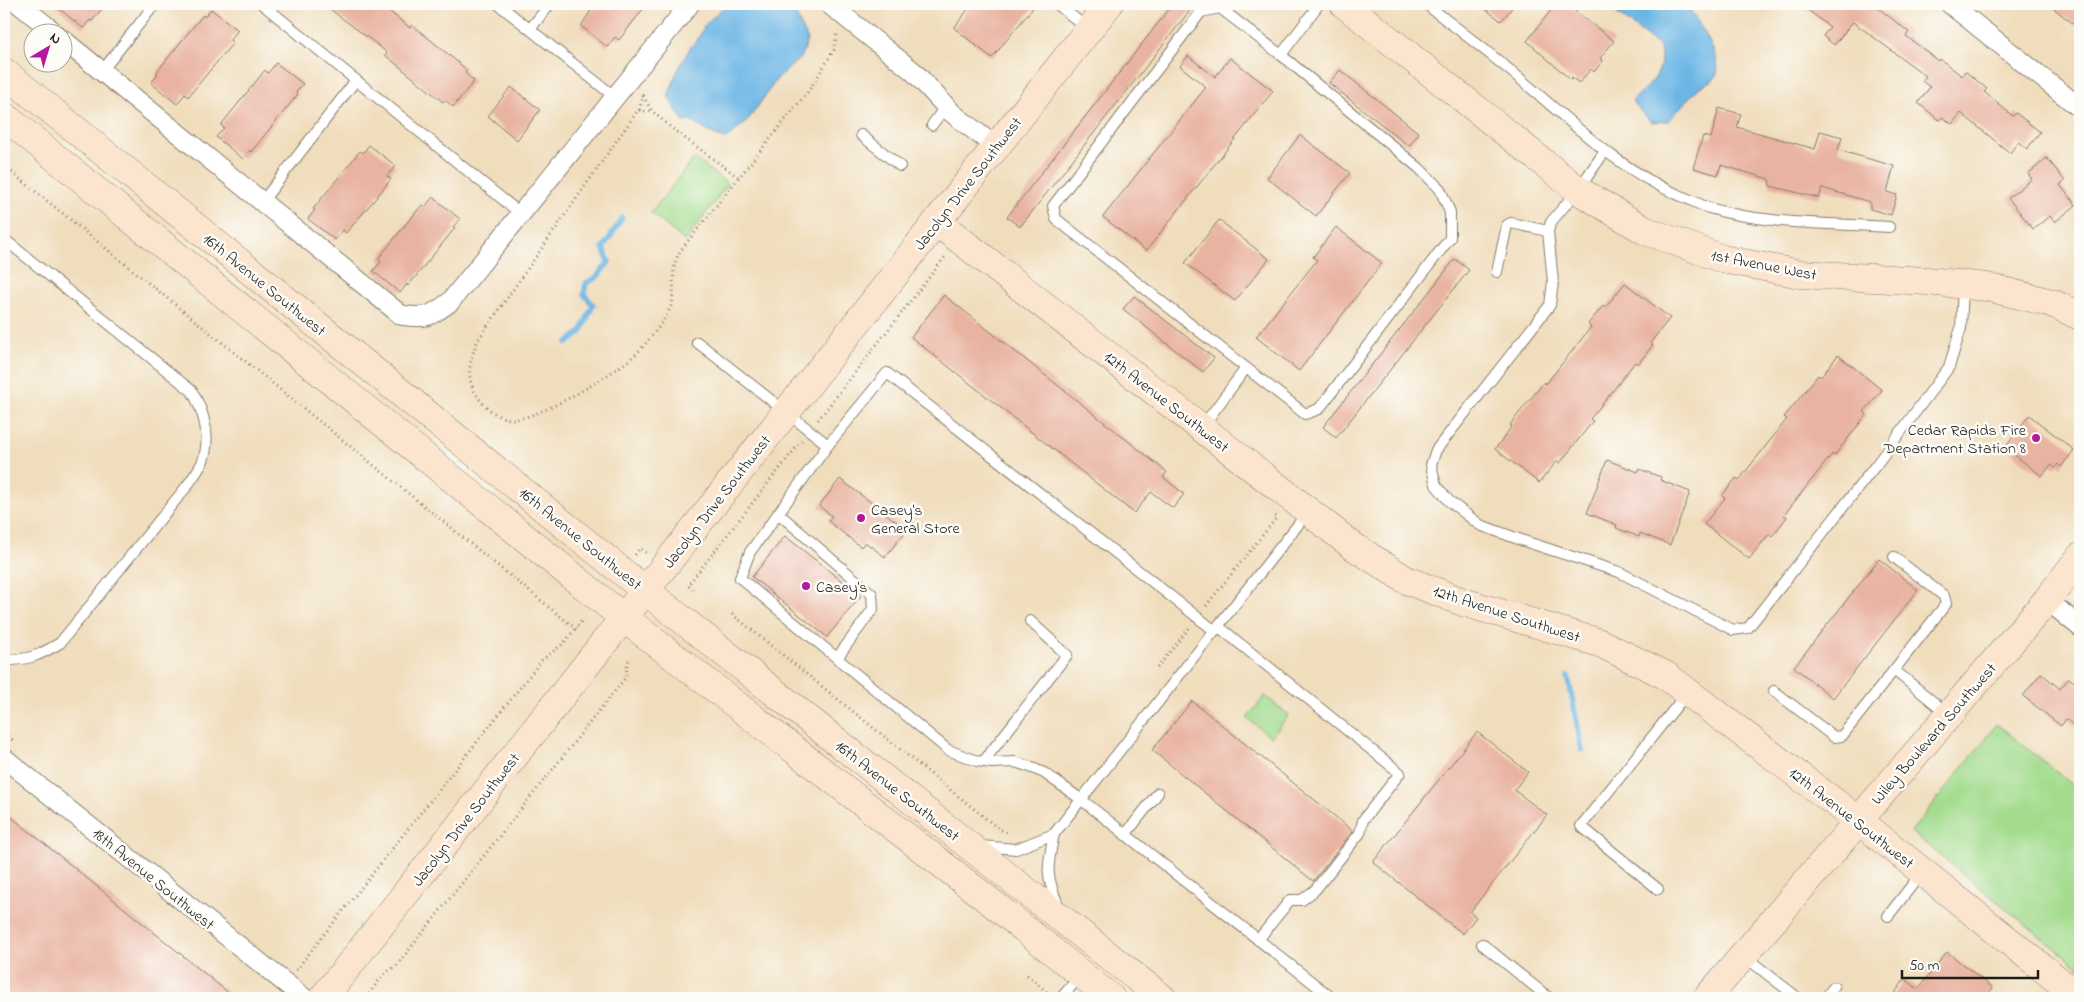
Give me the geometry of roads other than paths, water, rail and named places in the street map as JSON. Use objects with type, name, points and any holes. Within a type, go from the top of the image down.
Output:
[{"type":"street","points":[[19,4],[42,22]]},
{"type":"street","points":[[72,47],[401,315],[421,318],[433,314],[450,302],[690,4]]},
{"type":"street","points":[[830,4],[914,72],[945,107],[996,147]]},
{"type":"street","name":"Jacolyn Drive Southwest","points":[[323,998],[1109,4]]},
{"type":"street","name":"1st Avenue West","points":[[1344,4],[1578,190],[1644,230],[1723,260],[1800,274],[1986,287],[2052,303],[2080,316]]},
{"type":"street","points":[[1950,4],[2080,108]]},
{"type":"street","name":"16th Avenue Southwest","points":[[4,72],[646,591],[1162,998]]},
{"type":"street","name":"16th Avenue Southwest","points":[[4,116],[624,618],[1111,998]]},
{"type":"street","name":"12th Avenue Southwest","points":[[937,222],[1353,546],[1406,580],[1462,602],[1600,642],[1664,675],[1858,820],[2080,998]]},
{"type":"street","name":"Wiley Boulevard Southwest","points":[[1707,998],[2047,600],[2080,557]]},
{"type":"street","points":[[2047,600],[2080,626]]},
{"type":"street","name":"18th Avenue Southwest","points":[[4,758],[304,998]]},
{"type":"street","points":[[895,828],[910,826],[926,830],[1006,892],[1018,896],[1028,893]]},
{"type":"lane","points":[[102,71],[154,4]]},
{"type":"lane","points":[[262,4],[521,214]]},
{"type":"lane","points":[[498,4],[615,97]]},
{"type":"lane","points":[[530,29],[550,4]]},
{"type":"lane","points":[[1057,4],[1089,29]]},
{"type":"lane","points":[[1281,54],[1318,4]]},
{"type":"lane","points":[[1426,4],[1531,88],[1605,151],[1629,169],[1663,188],[1708,208],[1742,216],[1889,227]]},
{"type":"lane","points":[[1220,8],[1281,54],[1419,168],[1440,189],[1450,212],[1450,238],[1319,409],[1305,414],[1056,219],[1053,206],[1200,12],[1220,8]]},
{"type":"lane","points":[[262,202],[356,80]]},
{"type":"lane","points":[[932,125],[945,107]]},
{"type":"lane","points":[[861,135],[900,166]]},
{"type":"lane","points":[[1605,151],[1578,190],[1551,222],[1548,230],[1553,282],[1550,305],[1436,450],[1431,465],[1436,485],[1449,501],[1480,525],[1619,572],[1733,630],[1748,628],[1876,465],[1949,367],[1962,328],[1963,285]]},
{"type":"lane","points":[[1498,272],[1507,225],[1511,223],[1548,230]]},
{"type":"lane","points":[[4,239],[192,391],[200,404],[206,423],[202,462],[187,486],[60,643],[41,654],[25,660],[4,660]]},
{"type":"lane","points":[[697,342],[828,445]]},
{"type":"lane","points":[[1201,428],[1246,368]]},
{"type":"lane","points":[[1258,940],[1290,900],[1302,900],[1315,890],[1360,833],[1363,820],[1400,773],[1217,628],[1198,617],[887,373],[828,445],[750,552],[740,578],[948,750],[983,762],[1015,762],[1044,773],[1082,800],[1258,940],[1332,998]]},
{"type":"lane","points":[[1067,923],[1052,889],[1047,866],[1054,834],[1309,511]]},
{"type":"lane","points":[[778,513],[872,594],[873,609],[837,658]]},
{"type":"lane","points":[[1774,691],[1834,737],[1842,736],[1946,604],[1944,596],[1894,557]]},
{"type":"lane","points":[[983,762],[1067,655],[1030,621]]},
{"type":"lane","points":[[1894,670],[1949,715]]},
{"type":"lane","points":[[1658,889],[1580,825],[1688,692]]},
{"type":"lane","points":[[1125,834],[1158,793]]},
{"type":"lane","points":[[966,844],[1016,849],[1054,834]]},
{"type":"lane","points":[[1888,916],[1922,872]]},
{"type":"lane","points":[[1482,944],[1549,998]]},
{"type":"lane","points":[[1744,955],[1798,998]]},
{"type":"lane","points":[[1061,998],[1082,974]]},
{"type":"lane","points":[[1825,998],[1834,987]]},
{"type":"water","points":[[726,4],[778,4],[782,9],[795,13],[807,38],[800,58],[777,79],[746,123],[726,139],[689,121],[684,122],[668,97],[677,72],[691,46],[697,41],[705,25]]},
{"type":"water","points":[[1605,4],[1686,4],[1709,41],[1717,63],[1717,72],[1714,79],[1700,87],[1668,121],[1651,122],[1632,101],[1655,78],[1660,65],[1660,47]]},
{"type":"waterway","points":[[567,343],[581,332],[593,305],[584,294],[586,283],[596,278],[609,262],[603,248],[622,218]]},
{"type":"waterway","points":[[1568,676],[1582,750]]},
{"type":"place","name":"Cedar Rapids Fire Department Station 8","points":[[2036,438]]},
{"type":"place","name":"Casey's General Store","points":[[861,518]]},
{"type":"place","name":"Casey's","points":[[806,586]]}]
